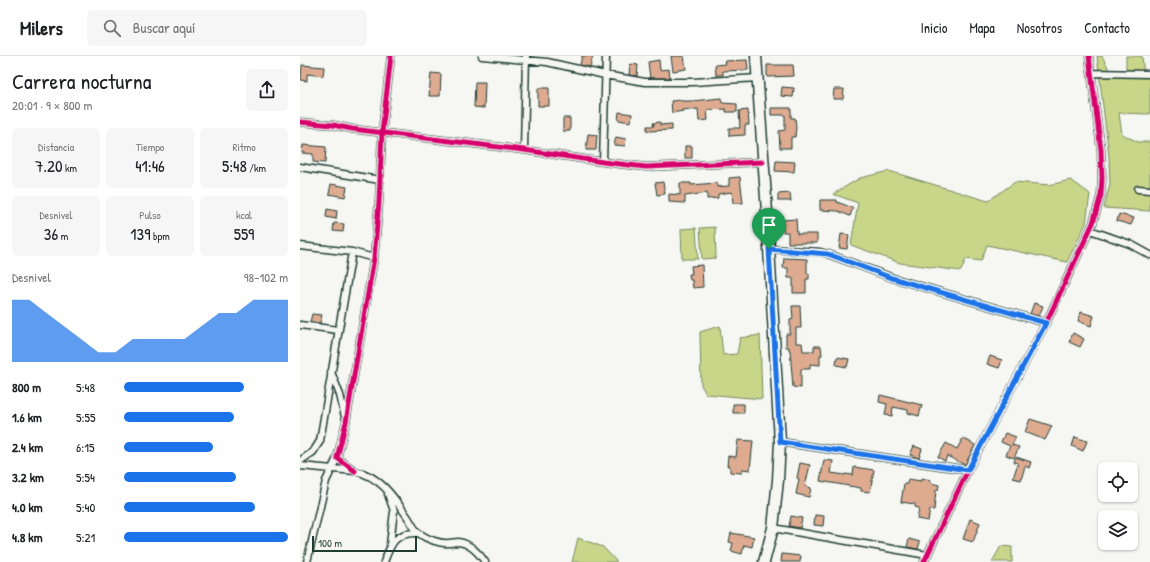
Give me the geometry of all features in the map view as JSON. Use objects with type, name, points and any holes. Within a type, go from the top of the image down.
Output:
[{"type":"main road","points":[[756,56],[764,162],[780,442],[778,480],[772,528],[764,562]]},
{"type":"street","points":[[307,562],[326,481],[337,458],[346,422],[374,258],[379,202],[382,132],[391,56]]},
{"type":"street","points":[[482,56],[526,58],[645,82],[692,82],[758,78]]},
{"type":"street","points":[[603,162],[606,56]]},
{"type":"street","points":[[924,562],[968,470],[1046,323],[1090,230],[1101,195],[1102,178],[1101,150],[1089,56]]},
{"type":"street","points":[[524,150],[526,58]]},
{"type":"street","points":[[1091,73],[1150,74]]},
{"type":"street","points":[[300,122],[333,125],[352,129],[524,150],[646,167],[764,162]]},
{"type":"street","points":[[300,167],[380,180]]},
{"type":"street","points":[[1138,189],[1150,190]]},
{"type":"street","points":[[1090,230],[1130,244],[1150,255]]},
{"type":"street","points":[[300,246],[352,252],[374,258]]},
{"type":"street","points":[[769,249],[828,254],[892,278],[1046,323]]},
{"type":"street","points":[[300,461],[313,452],[320,441],[352,252]]},
{"type":"street","points":[[300,325],[338,330]]},
{"type":"street","points":[[331,372],[342,400],[346,422]]},
{"type":"street","points":[[780,442],[968,470]]},
{"type":"street","points":[[337,458],[355,471]]},
{"type":"street","points":[[300,466],[355,471],[373,478],[387,491],[418,533]]},
{"type":"street","points":[[300,470],[310,468]]},
{"type":"street","points":[[384,562],[390,544],[394,511],[387,491]]},
{"type":"street","points":[[772,528],[927,555]]},
{"type":"street","points":[[390,544],[400,536],[410,533],[418,533],[442,543],[464,543],[476,551],[482,560]]},
{"type":"green space","points":[[1097,56],[1102,56],[1112,75],[1126,73],[1126,56],[1142,56],[1144,75],[1150,77],[1150,114],[1119,113],[1122,134],[1138,142],[1150,142],[1150,211],[1104,208],[1110,184],[1109,156]]},
{"type":"green space","points":[[889,171],[988,201],[1015,182],[1049,185],[1071,180],[1090,194],[1086,223],[1067,262],[987,245],[981,261],[966,259],[961,271],[900,263],[851,245],[858,203],[833,194],[860,178]]},
{"type":"green space","points":[[715,227],[716,258],[702,259],[700,228]]},
{"type":"green space","points":[[696,228],[698,259],[682,259],[681,229]]},
{"type":"green space","points":[[720,326],[723,355],[737,354],[740,338],[760,335],[762,399],[706,394],[701,385],[700,332]]},
{"type":"green space","points":[[578,538],[603,547],[617,562],[572,562]]},
{"type":"green space","points":[[1001,546],[1012,547],[1012,562],[992,562]]},
{"type":"building","points":[[582,56],[593,56],[590,67],[580,65]]},
{"type":"building","points":[[671,56],[684,56],[686,69],[673,71]]},
{"type":"building","points":[[659,60],[660,70],[669,69],[670,78],[650,78],[648,62]]},
{"type":"building","points":[[747,60],[748,70],[723,71],[723,75],[716,75],[715,65],[726,64],[725,61]]},
{"type":"building","points":[[630,64],[638,65],[637,76],[629,75]]},
{"type":"building","points":[[302,65],[324,67],[323,76],[307,74],[307,81],[301,80]]},
{"type":"building","points":[[767,65],[793,65],[794,76],[767,77]]},
{"type":"building","points":[[431,73],[441,74],[440,96],[429,96]]},
{"type":"building","points":[[475,82],[485,82],[484,108],[474,107]]},
{"type":"building","points":[[782,87],[794,88],[793,97],[781,96]]},
{"type":"building","points":[[538,88],[549,88],[549,106],[538,106]]},
{"type":"building","points":[[834,89],[844,89],[843,99],[833,99]]},
{"type":"building","points":[[721,98],[722,103],[737,104],[737,112],[726,112],[726,109],[707,110],[708,120],[699,121],[698,109],[682,110],[683,111],[672,113],[671,101],[692,101]]},
{"type":"building","points":[[771,108],[791,108],[791,118],[795,118],[796,127],[795,137],[791,137],[791,148],[780,148],[779,131],[785,130],[785,115],[771,115]]},
{"type":"building","points":[[748,110],[749,125],[745,125],[745,135],[729,136],[729,128],[740,128],[739,111]]},
{"type":"building","points":[[619,112],[632,114],[631,122],[618,120]]},
{"type":"building","points":[[563,118],[570,118],[570,131],[563,131]]},
{"type":"building","points":[[660,122],[660,125],[672,124],[672,130],[647,131],[647,126],[654,126],[653,123]]},
{"type":"building","points":[[588,134],[597,135],[596,150],[586,150]]},
{"type":"building","points":[[616,137],[626,139],[625,146],[614,145]]},
{"type":"building","points":[[303,145],[326,147],[325,163],[313,162],[313,154],[302,153]]},
{"type":"building","points":[[685,146],[692,146],[692,158],[685,158]]},
{"type":"building","points":[[776,161],[795,162],[794,172],[775,171]]},
{"type":"building","points":[[740,177],[743,203],[733,203],[732,192],[718,194],[718,198],[707,199],[707,193],[685,196],[685,203],[669,202],[669,194],[680,195],[680,183],[691,183],[691,185],[717,183],[717,187],[729,186],[729,178]]},
{"type":"building","points":[[663,182],[665,194],[657,195],[655,183]]},
{"type":"building","points":[[331,184],[347,187],[345,197],[329,194]]},
{"type":"building","points":[[790,193],[791,201],[778,201],[778,194]]},
{"type":"building","points":[[820,200],[837,200],[837,202],[853,208],[850,216],[838,211],[820,210]]},
{"type":"building","points":[[327,209],[337,211],[336,219],[326,217]]},
{"type":"building","points":[[1119,214],[1134,218],[1131,225],[1117,221]]},
{"type":"building","points":[[796,219],[797,234],[817,234],[817,243],[788,243],[788,232],[783,232],[783,220]]},
{"type":"building","points":[[334,223],[344,224],[343,232],[333,231]]},
{"type":"building","points":[[841,234],[849,235],[847,249],[839,248]]},
{"type":"building","points":[[784,258],[807,259],[807,273],[809,274],[809,279],[806,279],[806,293],[793,293],[793,278],[788,278],[788,268],[783,268]]},
{"type":"building","points":[[702,265],[703,287],[693,288],[692,280],[690,280],[689,274],[692,274],[691,266]]},
{"type":"building","points":[[1034,303],[1043,306],[1039,316],[1030,314]]},
{"type":"building","points":[[792,306],[800,306],[801,328],[796,328],[796,343],[802,343],[803,351],[814,351],[814,346],[821,346],[822,355],[820,355],[820,365],[810,364],[810,369],[801,369],[801,388],[793,387],[790,350],[789,347],[786,347],[786,334],[790,334],[790,320],[793,319]]},
{"type":"building","points":[[1081,312],[1094,316],[1091,326],[1078,321]]},
{"type":"building","points":[[312,314],[322,315],[320,323],[310,322]]},
{"type":"building","points":[[1073,333],[1084,339],[1080,347],[1069,342]]},
{"type":"building","points":[[990,356],[1002,360],[999,368],[987,364]]},
{"type":"building","points":[[837,357],[849,359],[847,367],[836,365]]},
{"type":"building","points":[[880,395],[922,405],[919,416],[908,413],[908,410],[893,407],[892,416],[885,415],[887,404],[879,402]]},
{"type":"building","points":[[733,404],[744,404],[744,413],[733,413]]},
{"type":"building","points":[[1030,419],[1052,426],[1045,440],[1025,432]]},
{"type":"building","points":[[1005,433],[1016,437],[1012,445],[1019,447],[1014,458],[1006,455],[1010,446],[1001,442]]},
{"type":"building","points":[[1075,437],[1087,441],[1083,451],[1072,446]]},
{"type":"building","points":[[963,438],[975,445],[965,465],[947,456],[945,461],[938,457],[946,443],[957,449]]},
{"type":"building","points":[[738,440],[753,441],[750,470],[742,469],[742,473],[730,472],[730,466],[727,466],[728,456],[736,457]]},
{"type":"building","points":[[914,446],[922,449],[919,458],[910,455]]},
{"type":"building","points":[[1016,457],[1031,462],[1029,468],[1025,466],[1021,480],[1013,478],[1018,463],[1014,462]]},
{"type":"building","points":[[824,460],[833,461],[831,473],[853,475],[854,467],[874,470],[870,492],[861,491],[861,488],[820,481]]},
{"type":"building","points":[[800,463],[810,465],[805,486],[811,488],[809,497],[796,494]]},
{"type":"building","points":[[921,478],[931,480],[931,483],[939,485],[938,490],[936,490],[934,510],[930,509],[928,521],[917,519],[919,508],[915,507],[915,504],[901,502],[904,484],[907,484],[908,479],[921,481]]},
{"type":"building","points":[[815,515],[824,516],[823,526],[814,525]]},
{"type":"building","points":[[791,516],[802,518],[800,528],[789,526]]},
{"type":"building","points":[[970,519],[980,523],[973,542],[963,539]]},
{"type":"building","points":[[731,533],[754,537],[752,547],[744,545],[742,554],[731,551],[733,543],[729,542]]},
{"type":"building","points":[[909,539],[920,542],[918,549],[907,547]]},
{"type":"building","points":[[782,554],[801,556],[800,562],[781,562]]},
{"type":"cycle path","points":[[355,471],[337,458],[346,422],[374,258],[379,202],[382,132],[391,56]]},
{"type":"cycle path","points":[[924,562],[968,470],[1046,323],[1093,223],[1101,195],[1102,178],[1101,150],[1089,56]]},
{"type":"cycle path","points":[[300,122],[333,125],[352,129],[524,150],[646,167],[763,162]]},
{"type":"route","points":[[769,249],[820,252],[828,254],[892,278],[1046,323],[968,470],[780,442],[779,401],[769,249]]}]
